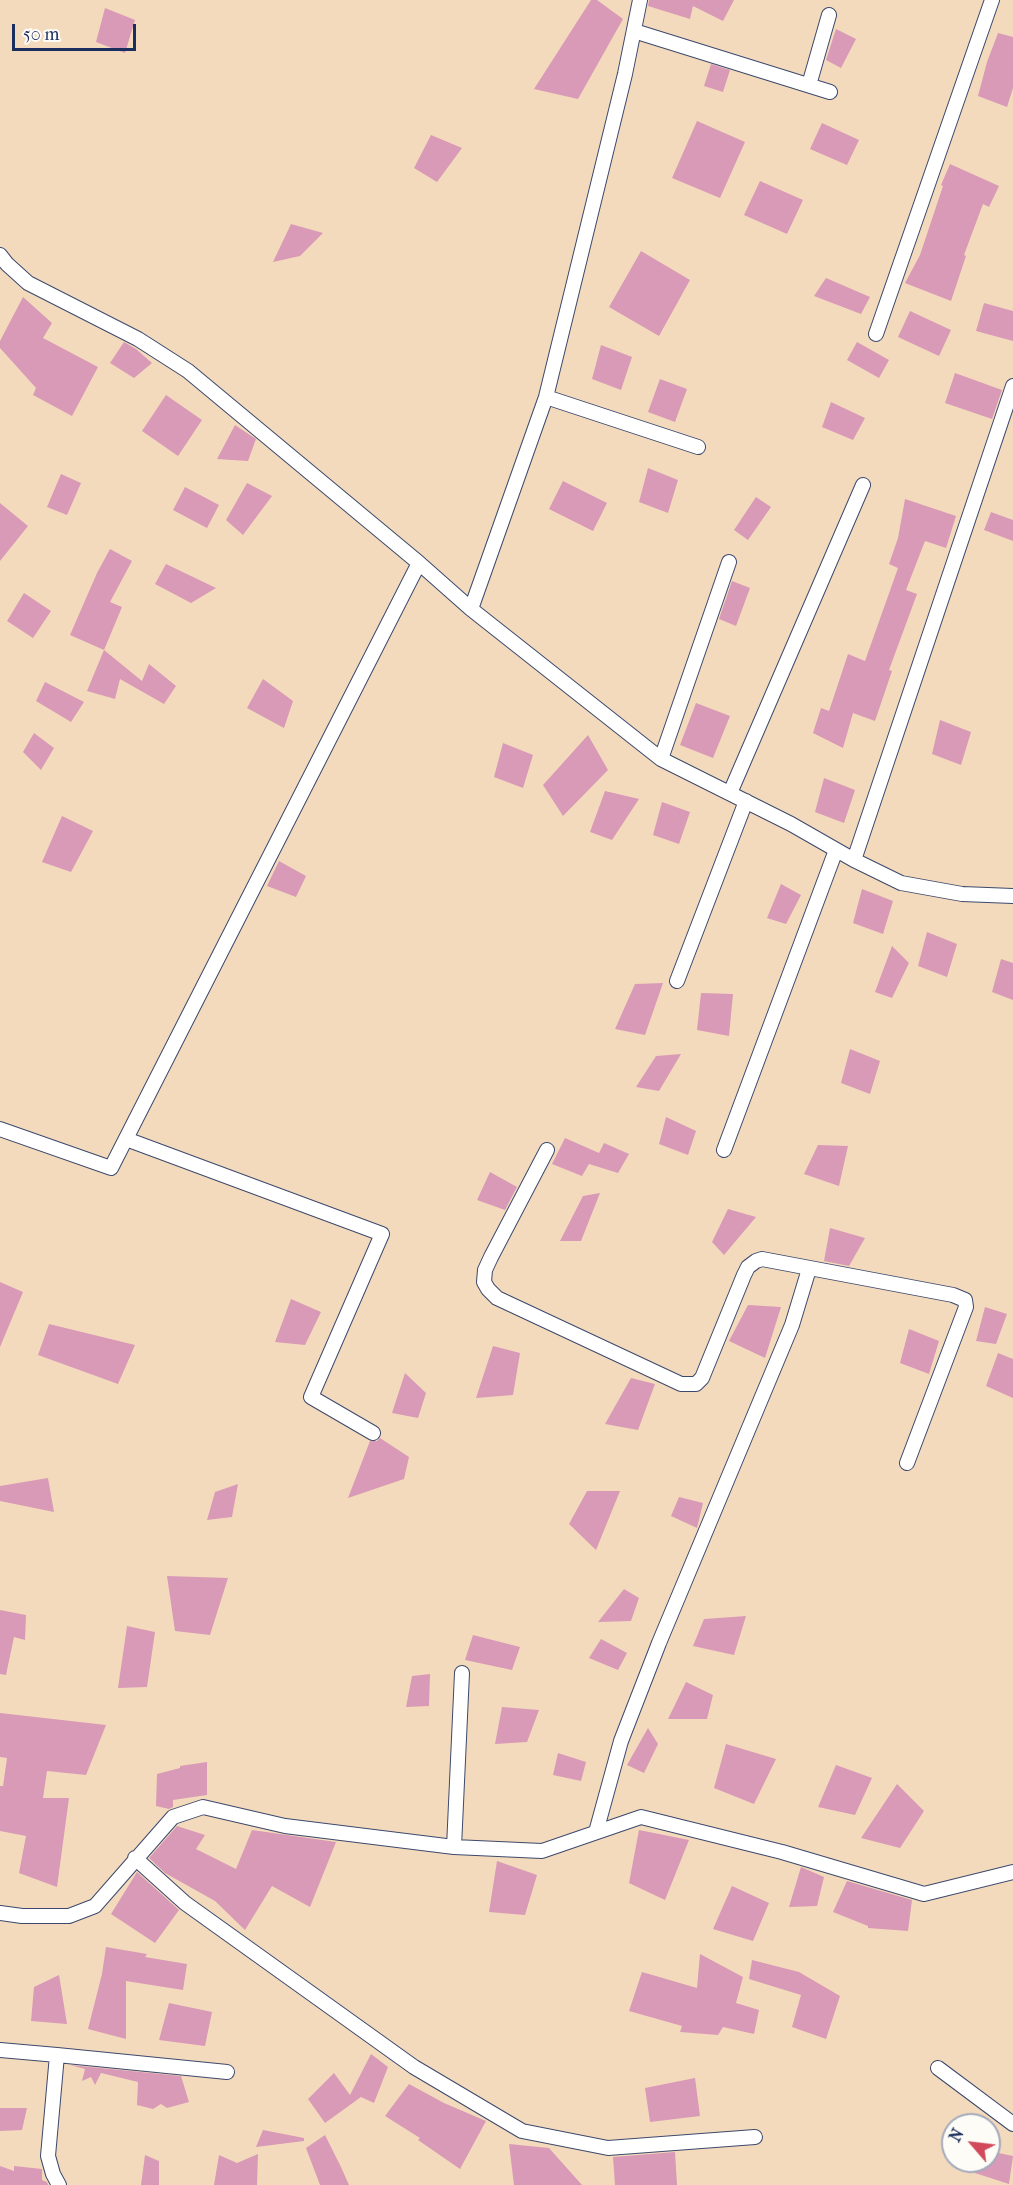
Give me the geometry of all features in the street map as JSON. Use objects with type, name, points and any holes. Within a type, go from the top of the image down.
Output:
[{"type":"street","points":[[471,609],[546,397],[625,74],[640,0]]},
{"type":"street","points":[[876,334],[992,0]]},
{"type":"street","points":[[809,85],[829,15]]},
{"type":"street","points":[[634,31],[830,92]]},
{"type":"street","points":[[0,255],[28,283],[138,339],[188,371],[471,609],[661,759],[791,824],[854,860],[901,883],[962,894],[1013,896]]},
{"type":"street","points":[[854,860],[1013,386]]},
{"type":"street","points":[[546,397],[698,447]]},
{"type":"street","points":[[730,793],[863,485]]},
{"type":"street","points":[[661,759],[729,562]]},
{"type":"street","points":[[0,1129],[111,1168],[418,563]]},
{"type":"street","points":[[676,981],[746,801]]},
{"type":"street","points":[[724,1150],[836,850]]},
{"type":"street","points":[[126,1139],[382,1234],[311,1397],[373,1433]]},
{"type":"street","points":[[547,1150],[491,1257],[484,1282],[488,1289],[497,1298],[681,1384],[696,1384],[702,1378],[744,1275],[752,1263],[762,1259],[953,1294],[966,1302],[907,1463]]},
{"type":"street","points":[[596,1832],[621,1742],[659,1643],[792,1325],[809,1269]]},
{"type":"street","points":[[454,1847],[462,1673]]},
{"type":"street","points":[[0,1913],[22,1916],[69,1916],[95,1906],[172,1817],[203,1806],[285,1826],[454,1847],[542,1851],[641,1817],[782,1852],[924,1894],[1013,1872]]},
{"type":"street","points":[[135,1858],[185,1903],[414,2067],[522,2131],[608,2148],[755,2137]]},
{"type":"street","points":[[0,2050],[227,2073]]},
{"type":"street","points":[[57,2055],[48,2156],[58,2185]]},
{"type":"street","points":[[938,2068],[1013,2124]]},
{"type":"building","points":[[591,0],[597,0],[623,19],[578,99],[534,89]]},
{"type":"building","points":[[649,0],[734,0],[723,21],[693,6],[690,19],[648,6]]},
{"type":"building","points":[[105,8],[135,20],[125,53],[96,42]]},
{"type":"building","points":[[836,29],[856,39],[841,68],[826,60]]},
{"type":"building","points":[[998,33],[1013,37],[1013,88],[1007,107],[978,96]]},
{"type":"building","points":[[711,64],[730,70],[723,92],[704,86]]},
{"type":"building","points":[[697,121],[745,142],[720,198],[672,178]]},
{"type":"building","points":[[822,123],[859,140],[847,165],[810,149]]},
{"type":"building","points":[[431,135],[462,148],[437,182],[414,168]]},
{"type":"building","points":[[950,164],[999,186],[989,207],[983,204],[964,255],[966,256],[951,301],[905,283],[920,255],[943,186],[941,185]]},
{"type":"building","points":[[760,181],[803,200],[787,234],[744,215]]},
{"type":"building","points":[[291,224],[323,233],[300,256],[273,262]]},
{"type":"building","points":[[641,251],[690,280],[659,336],[609,307]]},
{"type":"building","points":[[826,278],[870,297],[861,314],[814,296]]},
{"type":"building","points":[[23,297],[52,323],[43,338],[98,367],[72,416],[33,395],[36,388],[0,348],[0,341]]},
{"type":"building","points":[[984,303],[1013,311],[1013,341],[976,331]]},
{"type":"building","points":[[910,311],[951,330],[939,356],[898,337]]},
{"type":"building","points":[[124,342],[152,363],[134,378],[110,363]]},
{"type":"building","points":[[857,342],[889,360],[879,378],[847,360]]},
{"type":"building","points":[[601,345],[632,357],[621,390],[592,379]]},
{"type":"building","points":[[955,373],[1002,390],[992,419],[945,403]]},
{"type":"building","points":[[660,379],[687,389],[675,422],[648,412]]},
{"type":"building","points":[[166,395],[202,420],[178,456],[142,431]]},
{"type":"building","points":[[831,402],[865,418],[853,440],[822,427]]},
{"type":"building","points":[[235,425],[256,439],[248,461],[217,459]]},
{"type":"building","points":[[648,468],[678,480],[668,513],[639,502]]},
{"type":"building","points":[[61,474],[81,483],[67,515],[47,507]]},
{"type":"building","points":[[563,481],[607,503],[593,531],[549,509]]},
{"type":"building","points":[[247,483],[272,496],[243,535],[226,520]]},
{"type":"building","points":[[185,487],[219,505],[207,528],[173,510]]},
{"type":"building","points":[[756,497],[771,507],[748,540],[734,530]]},
{"type":"building","points":[[905,499],[956,516],[946,548],[925,541],[906,590],[917,594],[889,670],[892,671],[875,721],[853,713],[843,748],[813,733],[821,708],[829,711],[848,654],[865,661],[898,568],[889,564],[898,538]]},
{"type":"building","points":[[0,503],[28,526],[0,561]]},
{"type":"building","points":[[991,512],[1013,520],[1013,541],[984,530]]},
{"type":"building","points":[[110,549],[132,561],[110,602],[122,607],[104,650],[70,635]]},
{"type":"building","points":[[166,564],[216,588],[191,603],[155,584]]},
{"type":"building","points":[[732,581],[750,588],[736,626],[719,619]]},
{"type":"building","points":[[24,593],[51,611],[33,638],[7,621]]},
{"type":"building","points":[[104,650],[142,681],[149,664],[176,686],[164,704],[120,679],[115,699],[87,691]]},
{"type":"building","points":[[263,679],[293,701],[284,728],[247,708]]},
{"type":"building","points":[[45,682],[84,702],[71,722],[36,701]]},
{"type":"building","points":[[696,703],[730,716],[713,758],[680,745]]},
{"type":"building","points":[[940,720],[971,732],[961,765],[932,754]]},
{"type":"building","points":[[34,733],[54,748],[41,770],[23,752]]},
{"type":"building","points":[[588,735],[608,770],[563,816],[543,785]]},
{"type":"building","points":[[503,743],[533,755],[523,788],[494,777]]},
{"type":"building","points":[[824,778],[855,790],[844,823],[815,812]]},
{"type":"building","points":[[605,791],[639,799],[612,840],[590,832]]},
{"type":"building","points":[[662,802],[690,812],[679,844],[653,835]]},
{"type":"building","points":[[62,816],[93,831],[71,872],[42,862]]},
{"type":"building","points":[[279,861],[306,876],[296,897],[267,886]]},
{"type":"building","points":[[781,884],[801,895],[786,924],[767,918]]},
{"type":"building","points":[[862,889],[893,901],[883,934],[853,923]]},
{"type":"building","points":[[927,932],[957,944],[947,977],[918,966]]},
{"type":"building","points":[[892,946],[909,963],[892,998],[875,992]]},
{"type":"building","points":[[1001,959],[1013,963],[1013,1000],[992,992]]},
{"type":"building","points":[[663,983],[645,1035],[615,1029],[635,984]]},
{"type":"building","points":[[701,993],[733,994],[729,1036],[697,1030]]},
{"type":"building","points":[[850,1049],[880,1061],[870,1094],[841,1083]]},
{"type":"building","points":[[681,1054],[659,1091],[636,1087],[656,1056]]},
{"type":"building","points":[[666,1117],[696,1131],[688,1155],[659,1144]]},
{"type":"building","points":[[565,1138],[599,1153],[604,1143],[629,1154],[618,1173],[589,1164],[582,1176],[552,1164]]},
{"type":"building","points":[[818,1145],[848,1146],[839,1186],[804,1174]]},
{"type":"building","points":[[490,1172],[517,1187],[505,1210],[477,1200]]},
{"type":"building","points":[[600,1193],[581,1241],[560,1241],[583,1196]]},
{"type":"building","points":[[728,1209],[756,1217],[724,1255],[712,1242]]},
{"type":"building","points":[[830,1228],[865,1238],[849,1266],[824,1261]]},
{"type":"building","points":[[0,1282],[23,1292],[0,1347]]},
{"type":"building","points":[[291,1299],[321,1312],[305,1345],[275,1342]]},
{"type":"building","points":[[748,1305],[781,1307],[765,1358],[729,1341]]},
{"type":"building","points":[[985,1307],[1007,1314],[996,1344],[976,1341]]},
{"type":"building","points":[[49,1324],[135,1345],[118,1384],[38,1355]]},
{"type":"building","points":[[909,1329],[939,1341],[929,1374],[900,1363]]},
{"type":"building","points":[[493,1346],[520,1353],[513,1395],[476,1398]]},
{"type":"building","points":[[998,1353],[1013,1359],[1013,1398],[986,1386]]},
{"type":"building","points":[[405,1373],[426,1393],[418,1418],[392,1413]]},
{"type":"building","points":[[631,1378],[655,1384],[638,1430],[605,1424]]},
{"type":"building","points":[[380,1438],[409,1457],[404,1479],[348,1498],[370,1441],[377,1441]]},
{"type":"building","points":[[48,1478],[54,1512],[0,1501],[0,1486]]},
{"type":"building","points":[[238,1484],[232,1517],[207,1520],[215,1492]]},
{"type":"building","points":[[587,1491],[620,1491],[596,1550],[569,1524]]},
{"type":"building","points":[[679,1497],[703,1503],[697,1528],[671,1516]]},
{"type":"building","points":[[167,1576],[228,1578],[210,1635],[175,1631]]},
{"type":"building","points":[[624,1589],[639,1598],[631,1621],[598,1622]]},
{"type":"building","points":[[0,1610],[26,1615],[25,1640],[14,1637],[6,1675],[0,1674]]},
{"type":"building","points":[[746,1616],[734,1655],[693,1646],[704,1619]]},
{"type":"building","points":[[127,1626],[155,1632],[147,1687],[118,1688]]},
{"type":"building","points":[[473,1635],[520,1647],[512,1670],[465,1660]]},
{"type":"building","points":[[601,1639],[627,1653],[618,1670],[589,1658]]},
{"type":"building","points":[[430,1674],[429,1706],[406,1707],[412,1676]]},
{"type":"building","points":[[686,1682],[713,1695],[707,1719],[668,1719]]},
{"type":"building","points":[[502,1707],[539,1710],[527,1742],[495,1744]]},
{"type":"building","points":[[0,1713],[106,1725],[86,1775],[47,1771],[43,1798],[69,1798],[57,1887],[19,1873],[26,1836],[0,1831],[0,1786],[3,1786],[7,1758],[0,1757]]},
{"type":"building","points":[[648,1728],[658,1744],[644,1773],[627,1765]]},
{"type":"building","points":[[726,1744],[776,1759],[754,1804],[714,1788]]},
{"type":"building","points":[[558,1753],[586,1762],[581,1781],[553,1775]]},
{"type":"building","points":[[207,1762],[207,1795],[173,1800],[173,1807],[169,1809],[156,1806],[157,1774],[180,1768],[180,1766]]},
{"type":"building","points":[[836,1765],[872,1778],[855,1815],[818,1807]]},
{"type":"building","points":[[897,1784],[924,1811],[900,1848],[861,1838]]},
{"type":"building","points":[[177,1826],[205,1835],[196,1849],[236,1869],[252,1830],[336,1842],[310,1907],[272,1886],[245,1930],[215,1901],[165,1873],[149,1858]]},
{"type":"building","points":[[639,1830],[689,1840],[665,1900],[629,1883]]},
{"type":"building","points":[[497,1861],[537,1875],[525,1915],[489,1912]]},
{"type":"building","points":[[801,1867],[824,1877],[817,1906],[789,1907]]},
{"type":"building","points":[[137,1872],[179,1910],[155,1943],[111,1914]]},
{"type":"building","points":[[847,1881],[912,1900],[908,1931],[868,1928],[868,1926],[833,1912]]},
{"type":"building","points":[[732,1886],[769,1903],[753,1941],[713,1929]]},
{"type":"building","points":[[106,1947],[187,1964],[183,1990],[126,1981],[126,2039],[88,2029],[102,1974]]},
{"type":"building","points":[[700,1954],[743,1977],[736,2003],[759,2010],[754,2034],[723,2027],[718,2035],[680,2032],[682,2026],[629,2011],[642,1972],[697,1988]]},
{"type":"building","points":[[752,1960],[799,1972],[840,1996],[826,2039],[792,2027],[801,1995],[749,1979]]},
{"type":"building","points":[[59,1975],[67,2024],[31,2021],[34,1987]]},
{"type":"building","points":[[169,2003],[212,2012],[205,2046],[159,2040]]},
{"type":"building","points":[[371,2054],[388,2067],[374,2103],[361,2097],[325,2123],[308,2099],[334,2073],[350,2095]]},
{"type":"building","points":[[70,2065],[181,2076],[189,2102],[167,2108],[161,2104],[153,2109],[137,2105],[138,2082],[101,2073],[95,2085],[91,2077],[82,2081],[85,2069]]},
{"type":"building","points":[[695,2078],[700,2116],[650,2122],[645,2088]]},
{"type":"building","points":[[409,2084],[444,2103],[486,2121],[460,2169],[418,2140],[420,2138],[385,2116]]},
{"type":"building","points":[[0,2108],[27,2108],[22,2130],[0,2131]]},
{"type":"building","points":[[263,2130],[304,2138],[304,2141],[256,2147]]},
{"type":"building","points":[[325,2135],[349,2185],[320,2185],[306,2148]]},
{"type":"building","points":[[509,2144],[549,2148],[582,2185],[514,2185]]},
{"type":"building","points":[[675,2152],[677,2185],[615,2185],[613,2157]]},
{"type":"building","points":[[258,2154],[257,2185],[214,2185],[219,2155],[237,2163]]},
{"type":"building","points":[[1001,2154],[1013,2156],[1009,2184],[975,2173],[1001,2173]]},
{"type":"building","points":[[145,2155],[159,2161],[159,2185],[141,2185]]},
{"type":"building","points":[[0,2166],[14,2171],[14,2166],[42,2169],[42,2180],[48,2185],[0,2185]]}]
